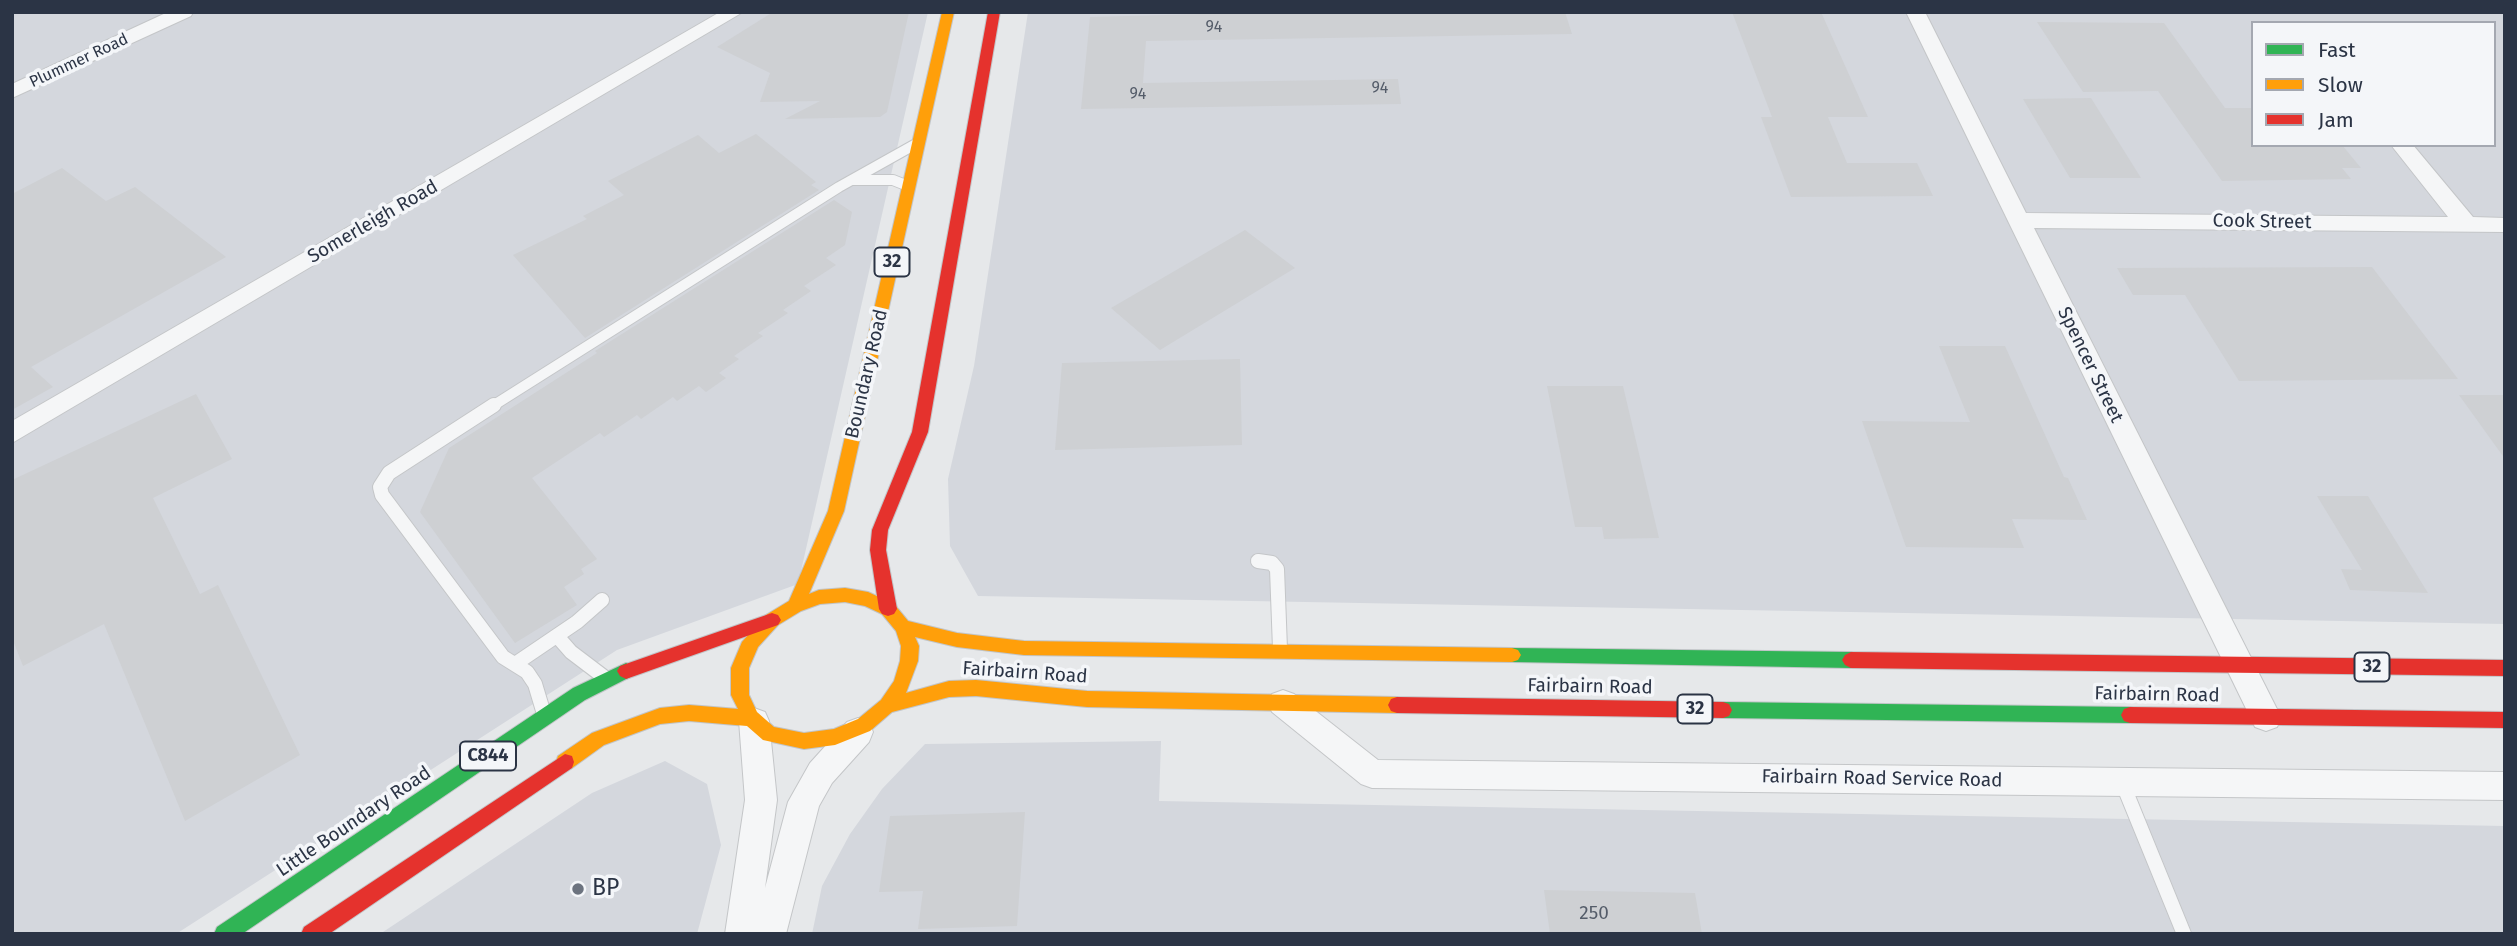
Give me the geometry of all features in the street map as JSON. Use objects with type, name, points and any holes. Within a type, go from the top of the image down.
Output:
[{"type":"main road","name":"Boundary Road","points":[[794,606],[836,511],[948,12]]},
{"type":"main road","points":[[888,610],[878,550],[880,530],[920,432],[994,12]]},
{"type":"main road","points":[[752,719],[740,695],[740,668],[751,642],[772,620],[794,606],[819,597],[845,595],[868,599],[888,610],[904,626],[910,646],[909,661],[902,684],[876,716]]},
{"type":"main road","name":"Little Boundary Road","points":[[224,934],[579,694],[631,668],[772,620]]},
{"type":"main road","name":"Fairbairn Road","points":[[904,626],[957,640],[1024,648],[2505,668]]},
{"type":"main road","name":"Fairbairn Road","points":[[876,716],[949,689],[976,688],[1087,699],[1283,704],[2505,720]]},
{"type":"main road","name":"C844","points":[[311,934],[598,739],[660,716],[689,713],[752,719]]},
{"type":"main road","name":"32","points":[[752,719],[768,734],[804,741],[835,737],[876,716]]},
{"type":"street","name":"Plummer Road","points":[[12,92],[184,12]]},
{"type":"street","name":"Somerleigh Road","points":[[12,433],[734,12]]},
{"type":"street","name":"Spencer Street","points":[[1915,12],[2266,718]]},
{"type":"street","points":[[2403,147],[2466,224]]},
{"type":"street","name":"Cook Street","points":[[2018,220],[2505,225]]},
{"type":"street","name":"Fairbairn Road Service Road","points":[[1283,704],[1372,774],[2505,786]]},
{"type":"street","points":[[769,934],[803,802],[821,773],[876,716]]},
{"type":"street","points":[[742,934],[761,800],[752,719]]},
{"type":"lane","points":[[545,718],[535,684],[527,672],[503,657],[436,565],[397,517],[382,495],[380,487],[383,480],[389,473],[445,436],[850,180],[918,143]]},
{"type":"lane","points":[[850,180],[893,180],[909,186]]},
{"type":"lane","points":[[1258,561],[1272,563],[1277,569],[1280,653]]},
{"type":"lane","points":[[515,664],[577,622],[602,600]]},
{"type":"lane","points":[[557,636],[571,652],[608,680]]},
{"type":"lane","points":[[2122,782],[2184,934]]},
{"type":"shaded area","points":[[12,12],[928,12],[798,584],[617,650],[176,934],[12,934]]},
{"type":"shaded area","points":[[1028,12],[2505,12],[2505,624],[978,596],[950,546],[948,479],[974,366]]},
{"type":"shaded area","points":[[1161,741],[1159,801],[2505,826],[2505,934],[812,934],[822,886],[850,834],[882,789],[925,744]]},
{"type":"shaded area","name":"BP","points":[[665,761],[707,784],[721,845],[697,934],[380,934],[592,793]]},
{"type":"building","points":[[773,12],[909,12],[887,112],[880,117],[785,119],[820,101],[760,102],[770,73],[717,47]]},
{"type":"building","points":[[1276,12],[1565,12],[1572,34],[1146,41],[1143,83],[1398,79],[1401,104],[1081,109],[1090,17]]},
{"type":"building","points":[[1732,12],[1821,12],[1868,117],[1828,117],[1847,163],[1917,163],[1933,196],[1791,197],[1761,117],[1772,117]]},
{"type":"building","points":[[2037,22],[2164,23],[2225,108],[2251,108],[2251,147],[2344,147],[2361,168],[2342,168],[2351,179],[2222,181],[2158,91],[2083,92]]},
{"type":"building","points":[[2091,98],[2141,178],[2070,178],[2023,99]]},
{"type":"building","points":[[756,134],[816,182],[811,185],[819,190],[585,338],[513,255],[587,219],[583,216],[624,195],[608,181],[698,135],[719,153]]},
{"type":"building","points":[[62,168],[106,201],[135,187],[226,257],[31,367],[53,387],[12,410],[12,194]]},
{"type":"building","points":[[834,200],[852,212],[845,245],[826,258],[836,265],[804,286],[811,291],[783,310],[788,313],[758,333],[763,336],[734,356],[739,359],[719,373],[726,378],[706,392],[699,386],[677,401],[673,397],[641,419],[637,415],[604,437],[600,433],[532,478],[597,559],[581,569],[584,574],[564,587],[577,605],[515,643],[420,512],[449,448],[597,353],[595,351]]},
{"type":"building","points":[[1245,230],[1295,268],[1160,350],[1111,308]]},
{"type":"building","points":[[2372,267],[2458,379],[2239,381],[2185,295],[2133,295],[2117,268]]},
{"type":"building","points":[[1939,346],[2005,346],[2064,477],[2068,478],[2087,520],[2012,519],[2024,548],[1906,547],[1862,421],[1970,422]]},
{"type":"building","points":[[1240,359],[1242,445],[1055,450],[1062,363]]},
{"type":"building","points":[[1547,386],[1623,386],[1659,538],[1604,539],[1602,527],[1575,527]]},
{"type":"building","points":[[196,394],[232,459],[153,498],[200,594],[218,585],[300,755],[185,821],[104,624],[23,666],[12,638],[12,480]]},
{"type":"building","points":[[2459,395],[2505,395],[2505,459]]},
{"type":"building","points":[[2317,496],[2368,496],[2428,593],[2350,590],[2341,569],[2362,570]]},
{"type":"building","points":[[1025,812],[1017,926],[918,929],[923,891],[879,892],[890,816]]},
{"type":"building","points":[[1544,890],[1695,893],[1702,934],[1550,934]]},
{"type":"traffic: fast","points":[[1512,655],[1851,660]]},
{"type":"traffic: fast","points":[[224,934],[579,694],[626,671]]},
{"type":"traffic: fast","points":[[1723,710],[2130,715]]},
{"type":"traffic: slow","points":[[795,606],[836,511],[948,12]]},
{"type":"traffic: slow","points":[[845,595],[868,599],[888,609],[903,627],[910,646],[909,661],[902,684],[887,706],[864,725],[835,737],[804,741],[769,734],[751,718],[740,695],[740,668],[751,642],[772,620],[795,606],[819,597],[845,595]]},
{"type":"traffic: slow","points":[[903,627],[957,640],[1024,648],[1512,655]]},
{"type":"traffic: slow","points":[[887,706],[949,689],[976,688],[1087,699],[1397,705]]},
{"type":"traffic: slow","points":[[565,762],[598,739],[660,716],[689,713],[751,718]]},
{"type":"traffic: jam","points":[[888,609],[878,550],[880,530],[920,432],[994,12]]},
{"type":"traffic: jam","points":[[626,671],[772,620]]},
{"type":"traffic: jam","points":[[1851,660],[2505,668]]},
{"type":"traffic: jam","points":[[1397,705],[1723,710]]},
{"type":"traffic: jam","points":[[2130,715],[2505,720]]},
{"type":"traffic: jam","points":[[311,934],[565,762]]},
{"type":"place","name":"BP","points":[[578,889]]}]
